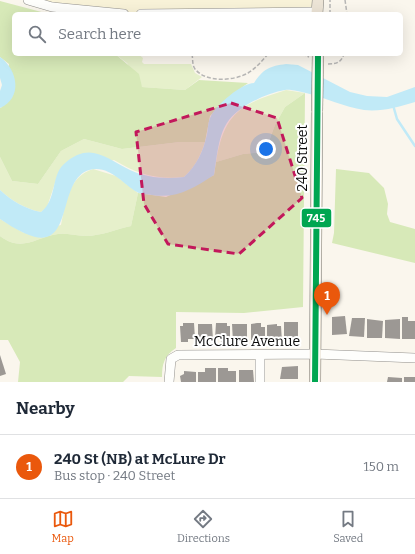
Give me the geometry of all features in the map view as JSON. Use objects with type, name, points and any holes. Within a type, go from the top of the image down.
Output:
[{"type":"main road","points":[[317,12],[318,0]]},
{"type":"main road","name":"240 Street","points":[[315,382],[318,56]]},
{"type":"street","points":[[28,0],[52,7],[103,12]]},
{"type":"street","name":"McClure Avenue","points":[[169,382],[172,359],[178,354],[315,354],[415,358]]},
{"type":"street","points":[[260,355],[260,382]]},
{"type":"path","points":[[330,0],[330,12]]},
{"type":"path","points":[[345,0],[347,12]]},
{"type":"path","points":[[192,56],[193,64],[200,73],[213,78],[222,79],[247,74],[266,56]]},
{"type":"highlighted area","points":[[231,103],[277,118],[302,198],[239,254],[168,244],[144,204],[136,132]]},
{"type":"shaded area","points":[[28,0],[318,0],[317,12],[110,12]]},
{"type":"green space","points":[[0,1],[41,12],[12,12],[12,56],[117,56],[139,74],[142,87],[185,90],[199,80],[248,83],[229,97],[210,116],[205,142],[180,142],[122,149],[84,139],[61,151],[38,184],[12,181],[0,157],[0,108],[2,107],[9,64],[0,57]]},
{"type":"green space","points":[[118,56],[140,56],[143,58],[142,62],[144,64],[191,64],[195,73],[202,77],[185,90],[142,87],[127,63]]},
{"type":"green space","points":[[286,90],[305,93],[285,107],[275,125],[265,152],[243,154],[216,162],[219,145],[224,132],[237,112],[257,100]]},
{"type":"green space","points":[[305,93],[303,307],[244,313],[176,312],[176,348],[166,357],[164,361],[162,377],[129,376],[123,382],[18,382],[20,362],[8,340],[0,340],[0,236],[8,241],[22,244],[58,234],[91,236],[131,226],[138,193],[166,197],[214,175],[216,162],[243,154],[265,152],[275,125],[285,107]]},
{"type":"green space","points":[[84,139],[122,149],[180,142],[205,142],[197,161],[184,177],[156,177],[131,169],[114,160],[57,177],[47,207],[41,212],[19,204],[0,190],[0,157],[12,181],[38,184],[61,151]]},
{"type":"green space","points":[[93,169],[116,176],[138,193],[131,226],[91,236],[58,234],[22,244],[8,241],[0,236],[0,219],[24,233],[61,225],[67,199],[73,184],[78,178]]},
{"type":"green space","points":[[336,169],[369,173],[384,188],[388,204],[387,214],[390,222],[415,229],[415,263],[332,243],[334,233]]},
{"type":"water","points":[[0,57],[11,69],[14,76],[15,91],[12,98],[0,108],[0,91],[2,85],[0,78]]},
{"type":"water","points":[[286,64],[298,65],[350,92],[367,96],[387,97],[415,87],[415,102],[383,110],[364,110],[349,107],[298,91],[287,90],[278,92],[255,100],[240,109],[229,120],[220,139],[214,175],[192,188],[177,194],[161,196],[142,194],[132,189],[109,172],[96,169],[89,170],[79,177],[72,188],[58,227],[51,235],[40,238],[24,233],[0,219],[0,190],[19,204],[41,212],[50,201],[57,174],[60,169],[73,157],[82,154],[97,154],[143,175],[163,178],[184,177],[193,168],[199,158],[207,134],[210,118],[218,106],[236,91],[254,83],[267,69]]},
{"type":"building","points":[[345,316],[347,334],[332,335],[332,317]]},
{"type":"building","points":[[402,317],[408,317],[408,321],[415,321],[415,339],[402,339]]},
{"type":"building","points":[[352,318],[365,318],[364,337],[349,336]]},
{"type":"building","points":[[367,319],[383,321],[382,338],[367,338]]},
{"type":"building","points":[[400,319],[400,339],[385,338],[385,320]]},
{"type":"building","points":[[284,322],[298,322],[298,342],[291,342],[291,339],[284,339]]},
{"type":"building","points":[[183,323],[194,323],[195,339],[188,339],[188,342],[181,342],[180,326],[183,326]]},
{"type":"building","points":[[216,323],[227,323],[227,326],[230,326],[230,342],[221,342],[221,338],[215,338]]},
{"type":"building","points":[[261,323],[261,327],[265,327],[265,343],[257,343],[257,340],[251,340],[251,324]]},
{"type":"building","points":[[198,324],[212,324],[213,340],[198,342]]},
{"type":"building","points":[[232,324],[247,324],[247,340],[233,342]]},
{"type":"building","points":[[277,324],[277,326],[281,326],[282,342],[273,343],[273,339],[267,339],[267,325]]},
{"type":"building","points":[[0,355],[6,374],[0,376]]},
{"type":"building","points":[[298,366],[298,379],[280,379],[282,367]]},
{"type":"building","points":[[205,368],[216,368],[216,382],[198,382],[198,372],[205,372]]},
{"type":"building","points":[[218,368],[228,368],[228,371],[236,371],[236,382],[218,382]]},
{"type":"building","points":[[239,370],[253,370],[254,382],[239,382]]},
{"type":"building","points":[[184,371],[196,372],[196,382],[181,382],[180,376],[184,374]]},
{"type":"building","points":[[388,377],[402,378],[402,382],[387,382]]},
{"type":"building","points":[[404,377],[415,377],[415,382],[404,382]]},
{"type":"waterway","points":[[393,105],[397,119],[415,146]]},
{"type":"transit line","name":"745","points":[[315,382],[318,56]]},
{"type":"place","name":"240 St (NB) at McLure Dr","points":[[327,315]]}]
